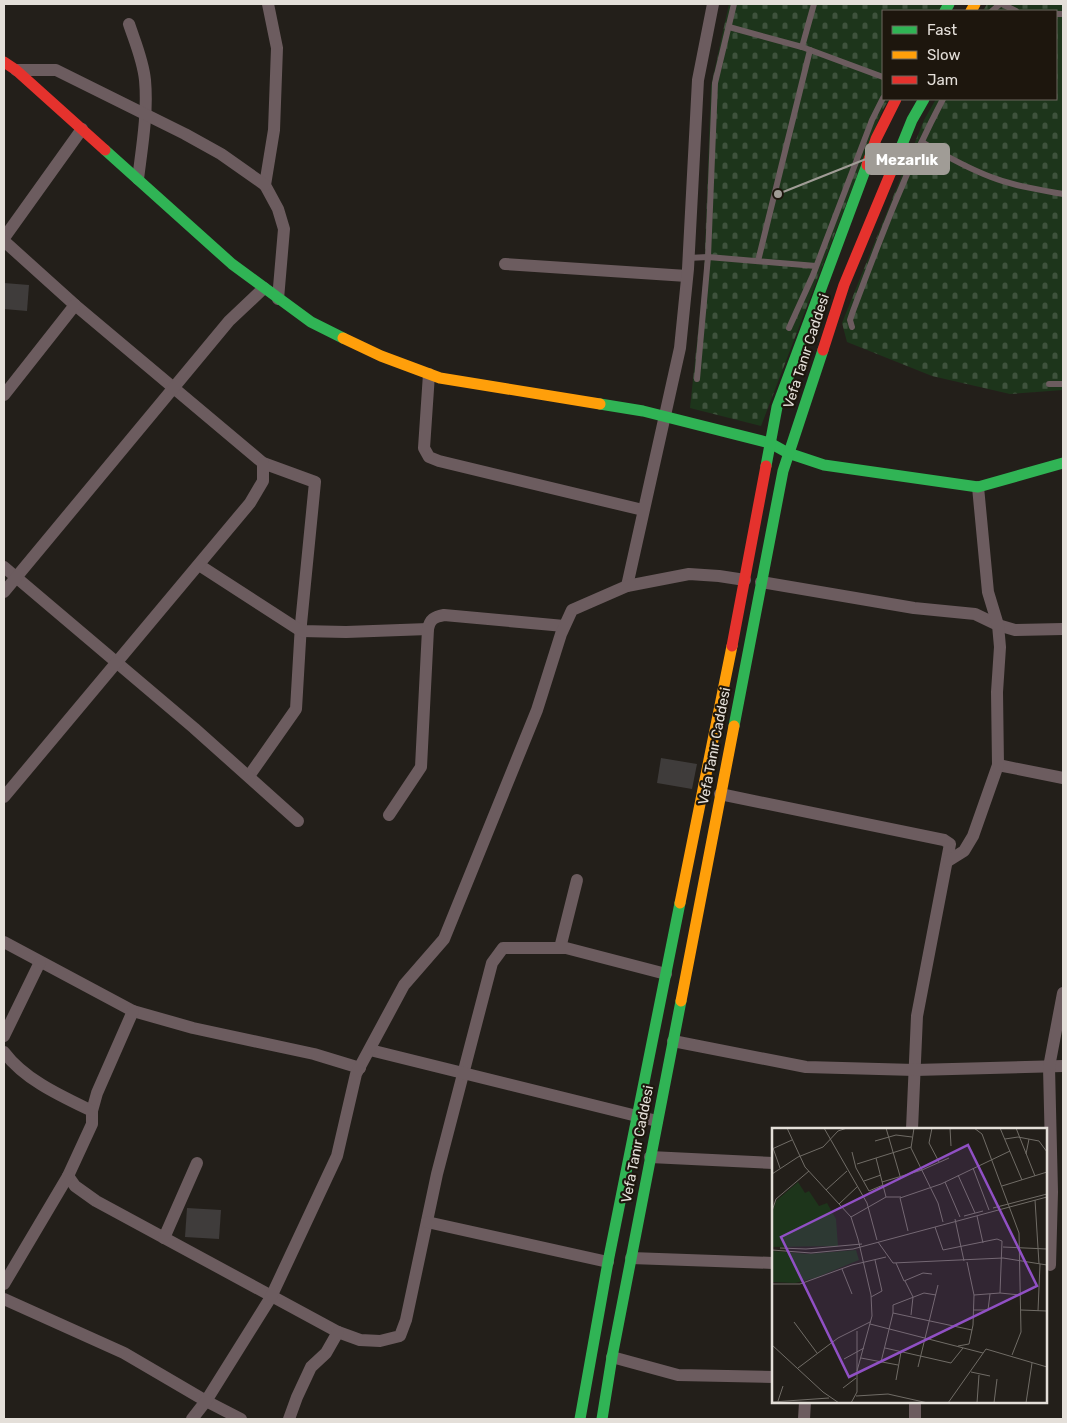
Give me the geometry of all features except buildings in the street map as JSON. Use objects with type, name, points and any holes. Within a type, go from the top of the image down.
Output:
[{"type":"main road","points":[[4,62],[16,70],[232,264],[278,300],[311,322],[381,356],[440,378],[643,411],[770,443],[788,453],[824,465],[978,487],[1063,463]]},
{"type":"main road","name":"Vefa Tanır Caddesi","points":[[580,1419],[608,1262],[777,407],[876,139],[896,100]]},
{"type":"main road","name":"Vefa Tanır Caddesi","points":[[602,1419],[612,1356],[782,471],[844,285],[912,120],[923,100]]},
{"type":"street","points":[[265,185],[274,130],[277,48],[268,4]]},
{"type":"street","points":[[627,586],[680,348],[687,276],[698,80],[713,4]]},
{"type":"street","points":[[129,24],[140,54],[145,80],[145,114],[138,180]]},
{"type":"street","points":[[16,70],[56,70],[221,154],[265,185],[278,209],[284,229],[278,300]]},
{"type":"street","points":[[82,129],[4,240],[76,305],[263,463],[315,482],[301,631],[296,709],[249,776]]},
{"type":"street","points":[[505,264],[687,276]]},
{"type":"street","points":[[4,592],[229,321],[264,288]]},
{"type":"street","points":[[4,395],[76,305]]},
{"type":"street","points":[[429,374],[424,448],[429,457],[643,510]]},
{"type":"street","points":[[4,797],[250,504],[263,481],[263,463]]},
{"type":"street","points":[[948,861],[964,851],[973,836],[998,765],[997,692],[1000,647],[998,624],[988,592],[978,487]]},
{"type":"street","points":[[199,565],[301,631],[346,632],[428,628]]},
{"type":"street","points":[[4,567],[249,776],[298,821]]},
{"type":"street","points":[[192,1419],[206,1401],[271,1297],[336,1156],[356,1074],[404,985],[444,939],[537,710],[564,626],[572,610],[627,586],[689,574],[744,580]]},
{"type":"street","points":[[761,582],[914,608],[976,614],[1015,630],[1063,629]]},
{"type":"street","points":[[389,815],[421,767],[428,628],[430,621],[435,617],[444,615],[564,626]]},
{"type":"street","points":[[998,765],[1063,778]]},
{"type":"street","points":[[720,794],[944,840],[950,844],[918,1016],[912,1128]]},
{"type":"street","points":[[560,948],[577,880]]},
{"type":"street","points":[[4,942],[133,1012],[193,1028],[314,1054],[360,1068]]},
{"type":"street","points":[[68,1176],[75,1186],[96,1201],[338,1332],[360,1340],[380,1341],[400,1336],[406,1320],[437,1174],[492,962],[503,948],[566,948],[666,974]]},
{"type":"street","points":[[4,1036],[40,962]]},
{"type":"street","points":[[1050,1264],[1057,1191],[1049,1067],[1063,993]]},
{"type":"street","points":[[4,1284],[68,1176],[92,1124],[92,1111],[97,1093],[133,1012]]},
{"type":"street","points":[[672,1041],[806,1067],[915,1070],[1063,1066]]},
{"type":"street","points":[[370,1050],[657,1121]]},
{"type":"street","points":[[4,1052],[23,1072],[92,1111]]},
{"type":"street","points":[[650,1157],[772,1163]]},
{"type":"street","points":[[164,1238],[197,1163]]},
{"type":"street","points":[[427,1222],[608,1262]]},
{"type":"street","points":[[631,1258],[772,1263]]},
{"type":"street","points":[[4,1299],[124,1353],[206,1401],[241,1419]]},
{"type":"street","points":[[289,1419],[297,1396],[311,1367],[326,1353],[338,1332]]},
{"type":"street","points":[[612,1356],[678,1375],[772,1377]]},
{"type":"street","points":[[804,1419],[805,1403]]},
{"type":"street","points":[[915,1403],[915,1419]]},
{"type":"lane","points":[[697,379],[708,257],[715,83],[734,4]]},
{"type":"lane","points":[[802,47],[814,4]]},
{"type":"lane","points":[[1001,4],[1014,10]]},
{"type":"lane","points":[[729,27],[802,47],[882,77]]},
{"type":"lane","points":[[758,262],[810,50]]},
{"type":"lane","points":[[789,328],[816,266],[869,128],[882,100]]},
{"type":"lane","points":[[852,328],[850,320],[900,190],[943,100]]},
{"type":"lane","points":[[922,142],[962,164],[992,177],[1063,194]]},
{"type":"lane","points":[[688,258],[708,257],[816,266]]},
{"type":"lane","points":[[1049,384],[1063,384]]},
{"type":"green space","points":[[729,4],[946,4],[943,10],[882,10],[882,100],[888,100],[881,113],[761,426],[690,408],[704,275],[711,86]]},
{"type":"green space","points":[[987,4],[1063,4],[1063,390],[1010,394],[932,376],[847,342],[842,323],[924,120],[935,100],[1057,100],[1057,10],[984,10]]},
{"type":"traffic: fast","points":[[946,10],[949,4]]},
{"type":"traffic: fast","points":[[891,172],[912,120],[923,100]]},
{"type":"traffic: fast","points":[[105,150],[232,264],[311,322],[343,338]]},
{"type":"traffic: fast","points":[[766,466],[777,407],[867,165]]},
{"type":"traffic: fast","points":[[734,726],[783,471],[823,350]]},
{"type":"traffic: fast","points":[[600,404],[643,411],[770,443],[788,453],[824,465],[978,487],[1063,463]]},
{"type":"traffic: fast","points":[[580,1419],[608,1262],[680,903]]},
{"type":"traffic: fast","points":[[602,1419],[612,1357],[681,1001]]},
{"type":"traffic: slow","points":[[972,10],[975,4]]},
{"type":"traffic: slow","points":[[343,338],[381,356],[440,378],[600,404]]},
{"type":"traffic: slow","points":[[680,903],[732,646]]},
{"type":"traffic: slow","points":[[681,1001],[734,726]]},
{"type":"traffic: jam","points":[[4,62],[16,70],[105,150]]},
{"type":"traffic: jam","points":[[867,165],[876,139],[896,100]]},
{"type":"traffic: jam","points":[[823,350],[844,285],[891,172]]},
{"type":"traffic: jam","points":[[732,646],[766,466]]},
{"type":"place","name":"Mezarlık","points":[[778,194]]}]
